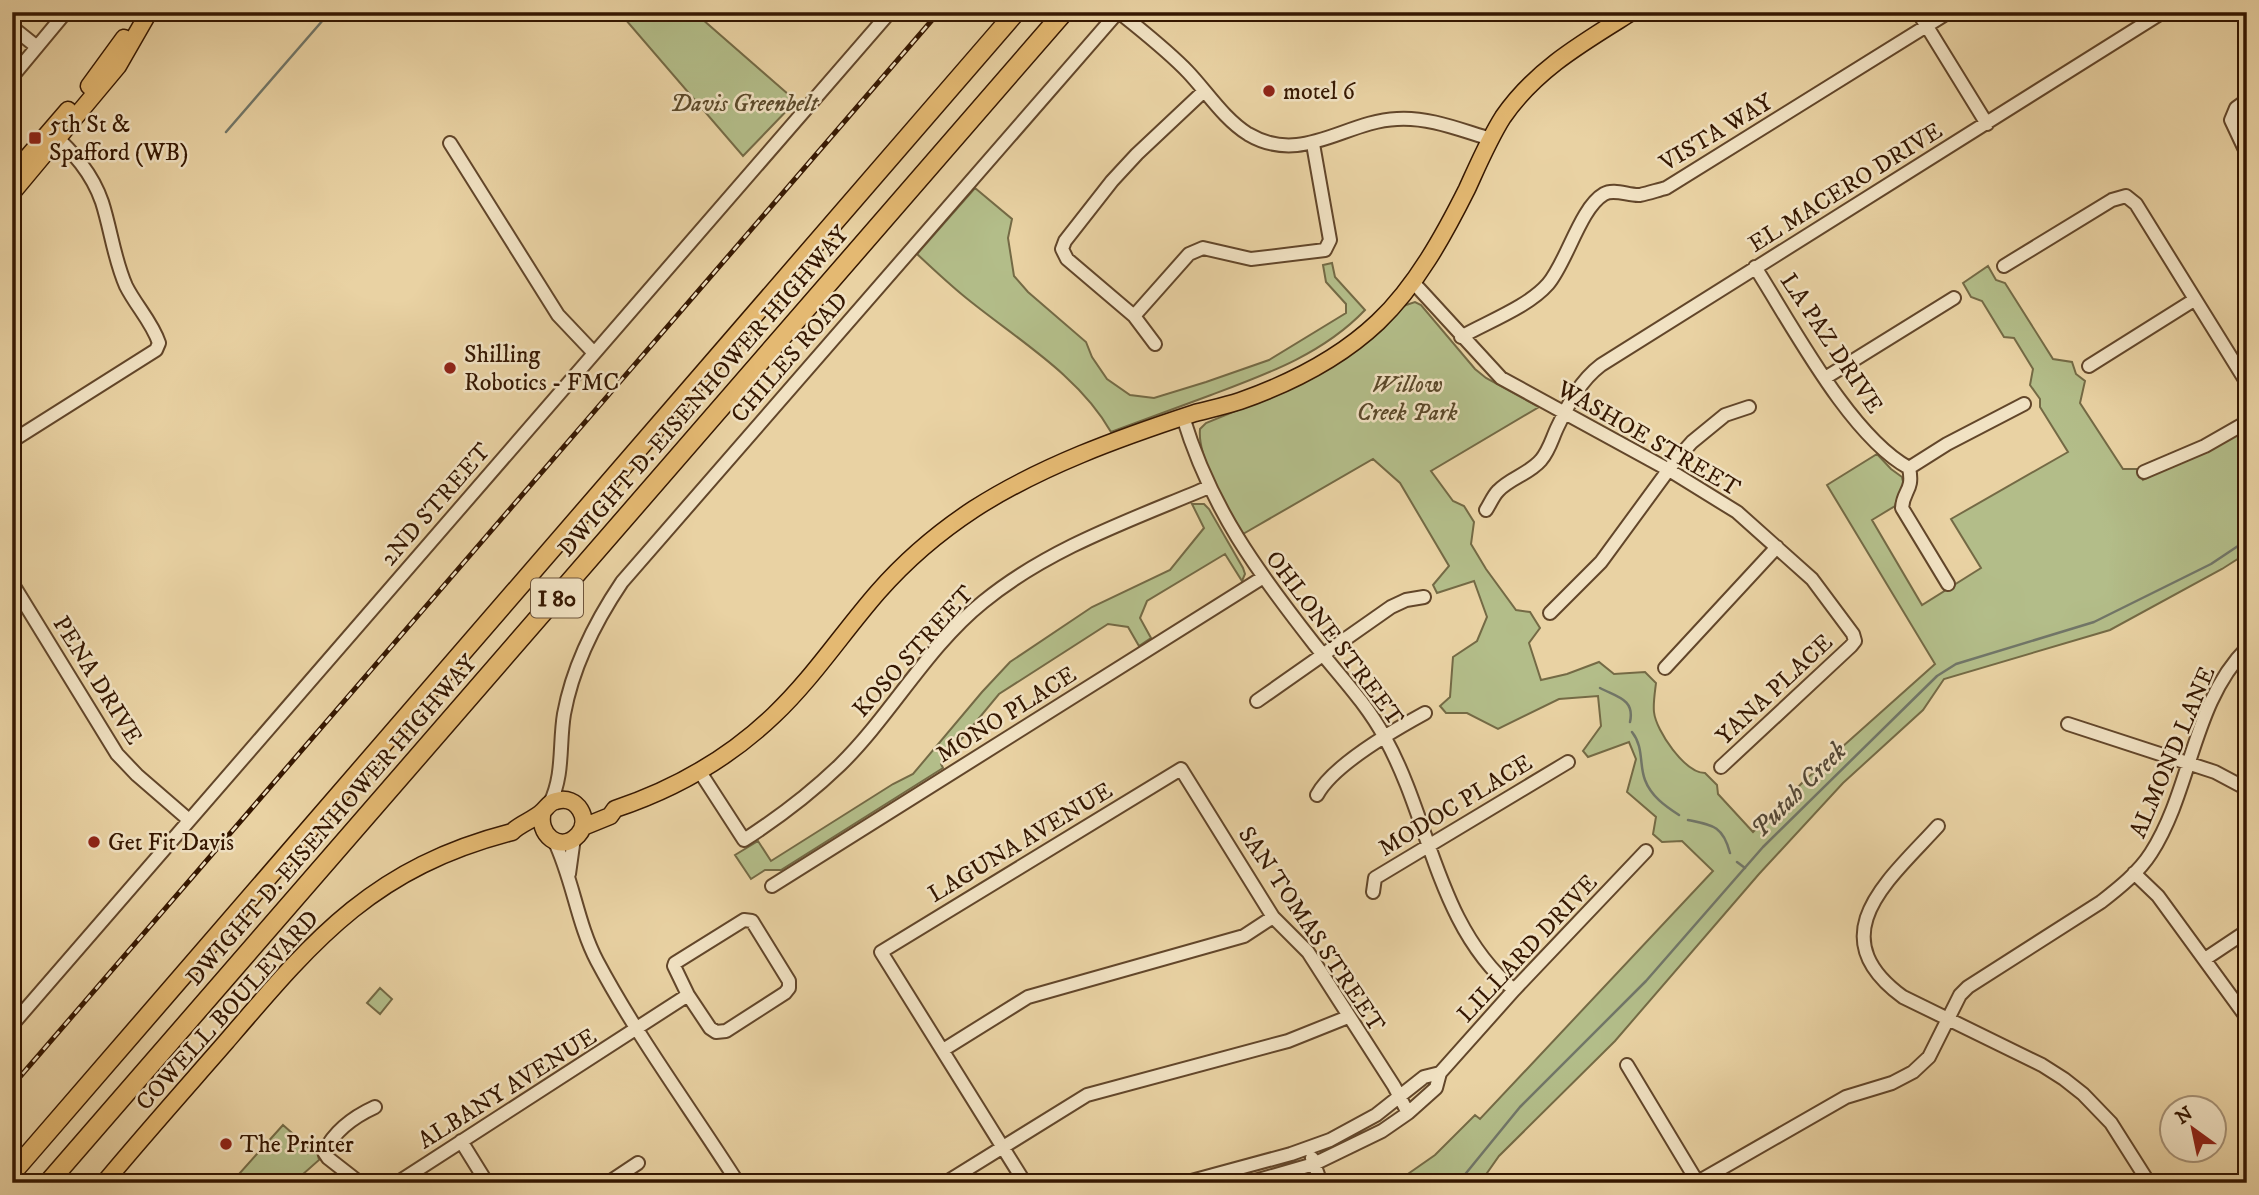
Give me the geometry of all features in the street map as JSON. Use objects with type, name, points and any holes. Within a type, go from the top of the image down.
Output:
[{"type":"highway","name":"DWIGHT D. EISENHOWER HIGHWAY","points":[[12,1173],[1016,12]]},
{"type":"highway","name":"DWIGHT D. EISENHOWER HIGHWAY","points":[[48,1183],[1064,12]]},
{"type":"main road","points":[[12,192],[115,52],[139,12]]},
{"type":"main road","points":[[12,175],[54,136],[118,66],[149,12]]},
{"type":"main road","points":[[615,809],[592,809],[560,799],[547,807],[541,825],[551,839],[561,842],[610,816],[615,809],[671,788],[731,751],[776,713],[909,560],[973,510],[1039,473],[1190,415],[1308,361],[1349,333],[1393,294],[1410,284],[1431,254],[1462,199],[1504,116],[1548,68],[1571,50],[1632,12]]},
{"type":"main road","points":[[577,805],[583,814],[578,833]]},
{"type":"main road","name":"COWELL BOULEVARD","points":[[104,1183],[290,967],[340,918],[383,886],[431,859],[512,832],[547,807]]},
{"type":"main road","name":"COWELL BOULEVARD","points":[[512,832],[551,839]]},
{"type":"street","points":[[12,78],[66,12]]},
{"type":"street","name":"2ND STREET","points":[[12,1025],[890,12]]},
{"type":"street","points":[[1118,12],[1176,60],[1234,122],[1249,134],[1278,144],[1313,144],[1364,124],[1395,119],[1426,119],[1491,138]]},
{"type":"street","name":"CHILES ROAD","points":[[561,765],[564,715],[572,684],[592,633],[622,582],[1118,12]]},
{"type":"street","points":[[1918,12],[1987,124]]},
{"type":"street","name":"VISTA WAY","points":[[1461,337],[1546,287],[1556,275],[1583,220],[1601,195],[1608,192],[1638,195],[1666,188],[1949,12]]},
{"type":"street","name":"EL MACERO DRIVE","points":[[1486,510],[1498,491],[1530,471],[1540,461],[1549,449],[1578,388],[1601,365],[2163,12]]},
{"type":"street","points":[[12,27],[37,47]]},
{"type":"street","points":[[1155,344],[1135,316],[1067,259],[1062,249],[1112,181],[1204,91]]},
{"type":"street","points":[[2247,100],[2236,108],[2231,120],[2247,154]]},
{"type":"street","points":[[12,441],[156,351],[159,343],[119,268],[102,202],[90,176],[54,136]]},
{"type":"street","points":[[450,143],[558,315],[594,353]]},
{"type":"street","points":[[1135,316],[1189,254],[1202,247],[1251,259],[1325,250],[1329,240],[1313,144]]},
{"type":"street","points":[[2004,266],[2112,200],[2126,195],[2136,204],[2247,383]]},
{"type":"street","name":"LA PAZ DRIVE","points":[[1755,267],[1825,378],[1856,420],[1909,468]]},
{"type":"street","name":"WASHOE STREET","points":[[1410,284],[1501,378],[1670,470],[1737,512],[1812,579],[1853,634],[1855,641]]},
{"type":"street","points":[[1825,378],[1954,298]]},
{"type":"street","points":[[2089,366],[2194,300]]},
{"type":"street","points":[[1948,584],[1902,508],[1903,499],[1911,486],[1909,468],[1947,443],[2024,404]]},
{"type":"street","points":[[1550,613],[1601,562],[1675,461],[1707,427],[1725,415],[1749,407]]},
{"type":"street","name":"OHLONE STREET","points":[[1190,415],[1209,487],[1231,531],[1262,579],[1385,737],[1409,791],[1453,910],[1489,966],[1514,990]]},
{"type":"street","points":[[2144,472],[2205,446],[2247,422]]},
{"type":"street","name":"KOSO STREET","points":[[700,772],[744,840],[786,811],[841,764],[956,628],[981,603],[1016,577],[1054,555],[1209,487]]},
{"type":"street","points":[[1665,668],[1777,547]]},
{"type":"street","name":"MONO PLACE","points":[[772,886],[1262,579]]},
{"type":"street","name":"PENA DRIVE","points":[[12,583],[117,754],[189,820]]},
{"type":"street","points":[[1257,701],[1391,607],[1406,600],[1424,597]]},
{"type":"street","name":"YANA PLACE","points":[[1721,767],[1855,641]]},
{"type":"street","name":"ALMOND LANE","points":[[1700,1183],[1846,1097],[1892,1083],[1913,1072],[1929,1057],[1960,995],[1968,987],[2101,902],[2134,873],[2150,855],[2168,823],[2212,698],[2224,676],[2247,648]]},
{"type":"street","points":[[1317,795],[1334,772],[1424,713]]},
{"type":"street","points":[[2068,724],[2215,772],[2247,789]]},
{"type":"street","name":"MODOC PLACE","points":[[1373,892],[1375,878],[1568,762]]},
{"type":"street","points":[[561,765],[577,805]]},
{"type":"street","points":[[547,807],[555,793],[561,765]]},
{"type":"street","name":"SAN TOMAS STREET","points":[[1181,769],[1273,917],[1308,952],[1394,1086],[1408,1113]]},
{"type":"street","name":"LAGUNA AVENUE","points":[[943,1050],[881,952],[1181,769]]},
{"type":"street","points":[[1938,826],[1880,890],[1868,910],[1864,930],[1866,953],[1875,971],[1903,997],[2064,1079],[2084,1094],[2111,1124],[2149,1183]]},
{"type":"street","points":[[569,874],[578,833]]},
{"type":"street","points":[[551,839],[569,874],[580,918],[597,961],[738,1183]]},
{"type":"street","name":"LILLARD DRIVE","points":[[1248,1183],[1314,1164],[1361,1143],[1408,1113],[1436,1088],[1440,1073],[1514,990],[1646,851]]},
{"type":"street","points":[[2134,873],[2158,896],[2247,1018]]},
{"type":"street","points":[[1026,1183],[943,1050],[1028,997],[1244,936],[1273,917]]},
{"type":"street","points":[[744,920],[752,921],[789,981],[789,988],[726,1031],[716,1032],[710,1028],[688,995],[675,963],[744,920]]},
{"type":"street","points":[[2205,959],[2247,931]]},
{"type":"street","name":"ALBANY AVENUE","points":[[397,1183],[688,995]]},
{"type":"street","points":[[945,1183],[1087,1095],[1288,1041],[1348,1017]]},
{"type":"street","points":[[1627,1065],[1700,1183]]},
{"type":"street","name":"LILLARD DRIVE","points":[[1188,1182],[1309,1148],[1353,1129],[1399,1099],[1424,1077],[1440,1073]]},
{"type":"street","points":[[360,1183],[324,1152],[353,1117],[374,1107]]},
{"type":"street","points":[[1353,1129],[1361,1143]]},
{"type":"street","points":[[461,1141],[487,1183]]},
{"type":"street","points":[[1309,1148],[1321,1183]]},
{"type":"street","points":[[608,1183],[638,1163]]},
{"type":"green space","name":"Davis Greenbelt","points":[[619,12],[694,12],[796,101],[743,156]]},
{"type":"green space","points":[[975,188],[1012,219],[1008,238],[1014,276],[1028,292],[1086,342],[1092,357],[1107,379],[1130,395],[1154,398],[1269,360],[1346,313],[1346,304],[1326,282],[1323,265],[1332,263],[1335,277],[1365,310],[1331,339],[1293,361],[1253,379],[1111,432],[1098,412],[1064,375],[965,297],[917,254]]},
{"type":"green space","name":"Willow Creek Park","points":[[1988,266],[1996,280],[2005,283],[2053,359],[2072,362],[2076,374],[2085,381],[2080,403],[2123,469],[2138,469],[2143,480],[2247,428],[2247,553],[2110,630],[1944,679],[1923,710],[1843,783],[1759,874],[1615,1041],[1499,1156],[1480,1183],[1395,1183],[1435,1155],[1475,1115],[1480,1119],[1713,871],[1682,841],[1662,842],[1653,834],[1656,817],[1627,792],[1636,759],[1629,742],[1588,757],[1583,751],[1601,726],[1598,696],[1559,699],[1498,729],[1467,713],[1446,713],[1440,706],[1450,697],[1453,657],[1477,641],[1487,617],[1474,581],[1437,593],[1433,585],[1449,566],[1400,483],[1373,459],[1243,534],[1208,469],[1200,441],[1200,429],[1206,423],[1277,394],[1406,305],[1415,302],[1421,305],[1475,369],[1486,378],[1539,407],[1431,471],[1453,501],[1464,506],[1474,522],[1471,544],[1486,569],[1516,610],[1530,612],[1540,628],[1529,643],[1541,680],[1599,662],[1614,674],[1645,672],[1656,683],[1654,712],[1666,740],[1681,759],[1697,771],[1705,773],[1717,785],[1718,794],[1753,832],[1804,781],[1935,664],[1827,485],[1877,454],[1902,477],[1904,486],[1895,506],[1872,520],[1922,605],[1981,568],[1951,519],[2068,452],[2040,407],[2040,399],[2030,385],[2033,369],[2014,338],[2004,337],[1982,301],[1971,297],[1963,283]]},
{"type":"green space","points":[[1192,504],[1204,504],[1209,509],[1243,568],[1245,574],[1242,581],[1225,554],[1147,601],[1140,618],[1151,638],[1139,646],[1128,627],[1108,624],[999,694],[941,764],[943,768],[781,870],[765,870],[751,879],[735,855],[758,841],[771,861],[913,774],[1010,662],[1092,607],[1170,570],[1204,528]]},
{"type":"green space","points":[[380,988],[392,999],[380,1014],[367,1003]]},
{"type":"green space","points":[[283,1125],[308,1147],[317,1150],[319,1160],[293,1183],[231,1183]]},
{"type":"waterway","points":[[226,132],[330,12]]},
{"type":"waterway","name":"Putah Creek","points":[[1458,1183],[1520,1107],[1646,981],[1763,847],[1937,676],[1956,664],[2094,622],[2211,564],[2247,540]]},
{"type":"waterway","points":[[1600,688],[1627,704],[1630,708],[1630,722]]},
{"type":"waterway","points":[[1632,732],[1640,750],[1643,774],[1648,786],[1659,800],[1679,815]]},
{"type":"waterway","points":[[1688,820],[1716,828],[1724,837],[1730,853]]},
{"type":"waterway","points":[[1737,862],[1745,868]]},
{"type":"railway","points":[[12,1086],[939,12]]},
{"type":"place","name":"motel 6","points":[[1269,91]]},
{"type":"place","name":"5th St & Spafford (WB)","points":[[35,138]]},
{"type":"place","name":"Shilling Robotics - FMC","points":[[450,368]]},
{"type":"place","name":"Get Fit Davis","points":[[94,842]]},
{"type":"place","name":"The Printer","points":[[226,1144]]}]
